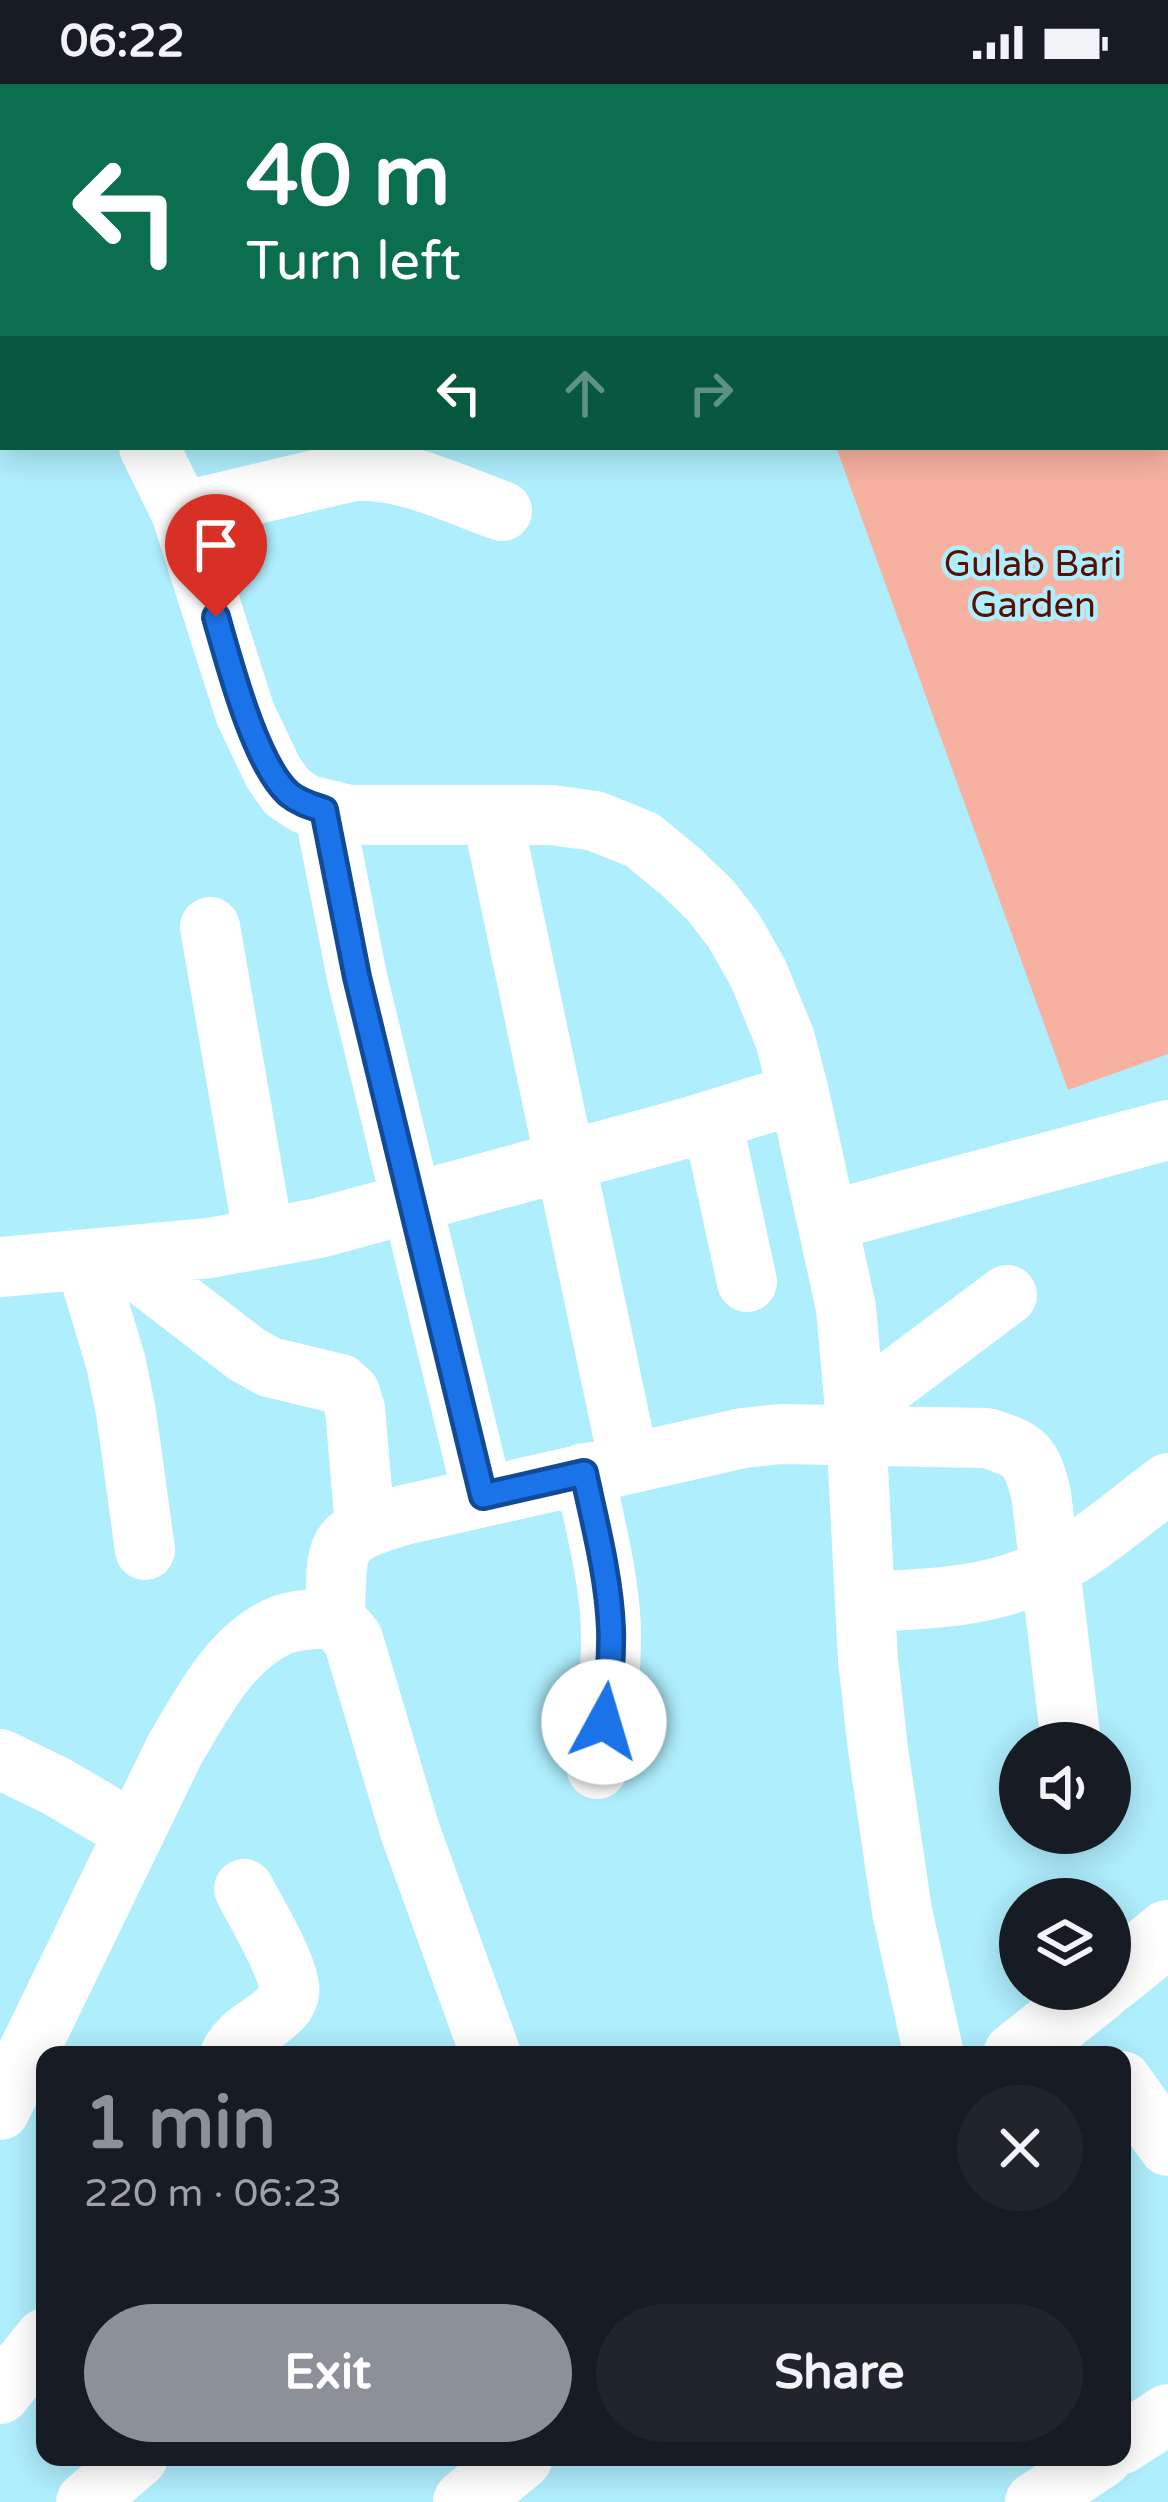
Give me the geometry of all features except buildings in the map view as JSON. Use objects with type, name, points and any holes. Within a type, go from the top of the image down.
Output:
[{"type":"main road","points":[[1131,1972],[1168,1933]]},
{"type":"main road","points":[[1032,2046],[1094,2010]]},
{"type":"main road","points":[[466,2502],[509,2466]]},
{"type":"street","points":[[150,450],[181,512],[245,713],[287,792],[305,804],[349,815],[551,815],[595,821],[642,840],[682,872],[734,931],[758,974],[785,1040],[799,1093],[846,1308],[878,1749],[898,1888],[932,2046]]},
{"type":"street","points":[[181,512],[374,470],[502,511]]},
{"type":"street","points":[[324,810],[357,977],[483,1496]]},
{"type":"street","points":[[492,815],[566,1161],[607,1468],[610,1673],[597,1769]]},
{"type":"street","points":[[210,927],[264,1238]]},
{"type":"street","points":[[0,1267],[209,1248],[319,1228],[799,1093]]},
{"type":"street","points":[[712,1120],[747,1282]]},
{"type":"street","points":[[828,1221],[1168,1130]]},
{"type":"street","points":[[102,1258],[246,1354],[269,1366],[340,1384],[350,1393],[365,1526]]},
{"type":"street","points":[[102,1258],[146,1550]]},
{"type":"street","points":[[855,1422],[1007,1295]]},
{"type":"street","points":[[488,2046],[410,1831],[353,1639],[335,1618],[338,1555],[347,1538],[365,1526],[743,1438],[855,1422],[987,1438],[1017,1447],[1034,1467],[1068,1722]]},
{"type":"street","points":[[865,1601],[977,1592],[1019,1581],[1048,1569],[1168,1484]]},
{"type":"street","points":[[0,2110],[175,1749],[208,1693],[243,1649],[280,1626],[335,1618]]},
{"type":"street","points":[[0,1759],[134,1832]]},
{"type":"street","points":[[234,2046],[279,2011],[289,1997],[289,1984],[244,1888]]},
{"type":"street","points":[[1131,2094],[1168,2146]]},
{"type":"street","points":[[0,2394],[36,2349]]},
{"type":"street","points":[[1131,2438],[1168,2414]]},
{"type":"street","points":[[86,2502],[128,2466]]},
{"type":"street","points":[[1035,2502],[1089,2466]]},
{"type":"green space","name":"Gulab Bari Garden","points":[[837,450],[1168,450],[1168,1054],[1068,1090]]},
{"type":"route","points":[[216,617],[245,713],[273,772],[287,792],[324,810],[357,977],[483,1496],[584,1473],[607,1583],[611,1627],[604,1722]]}]
